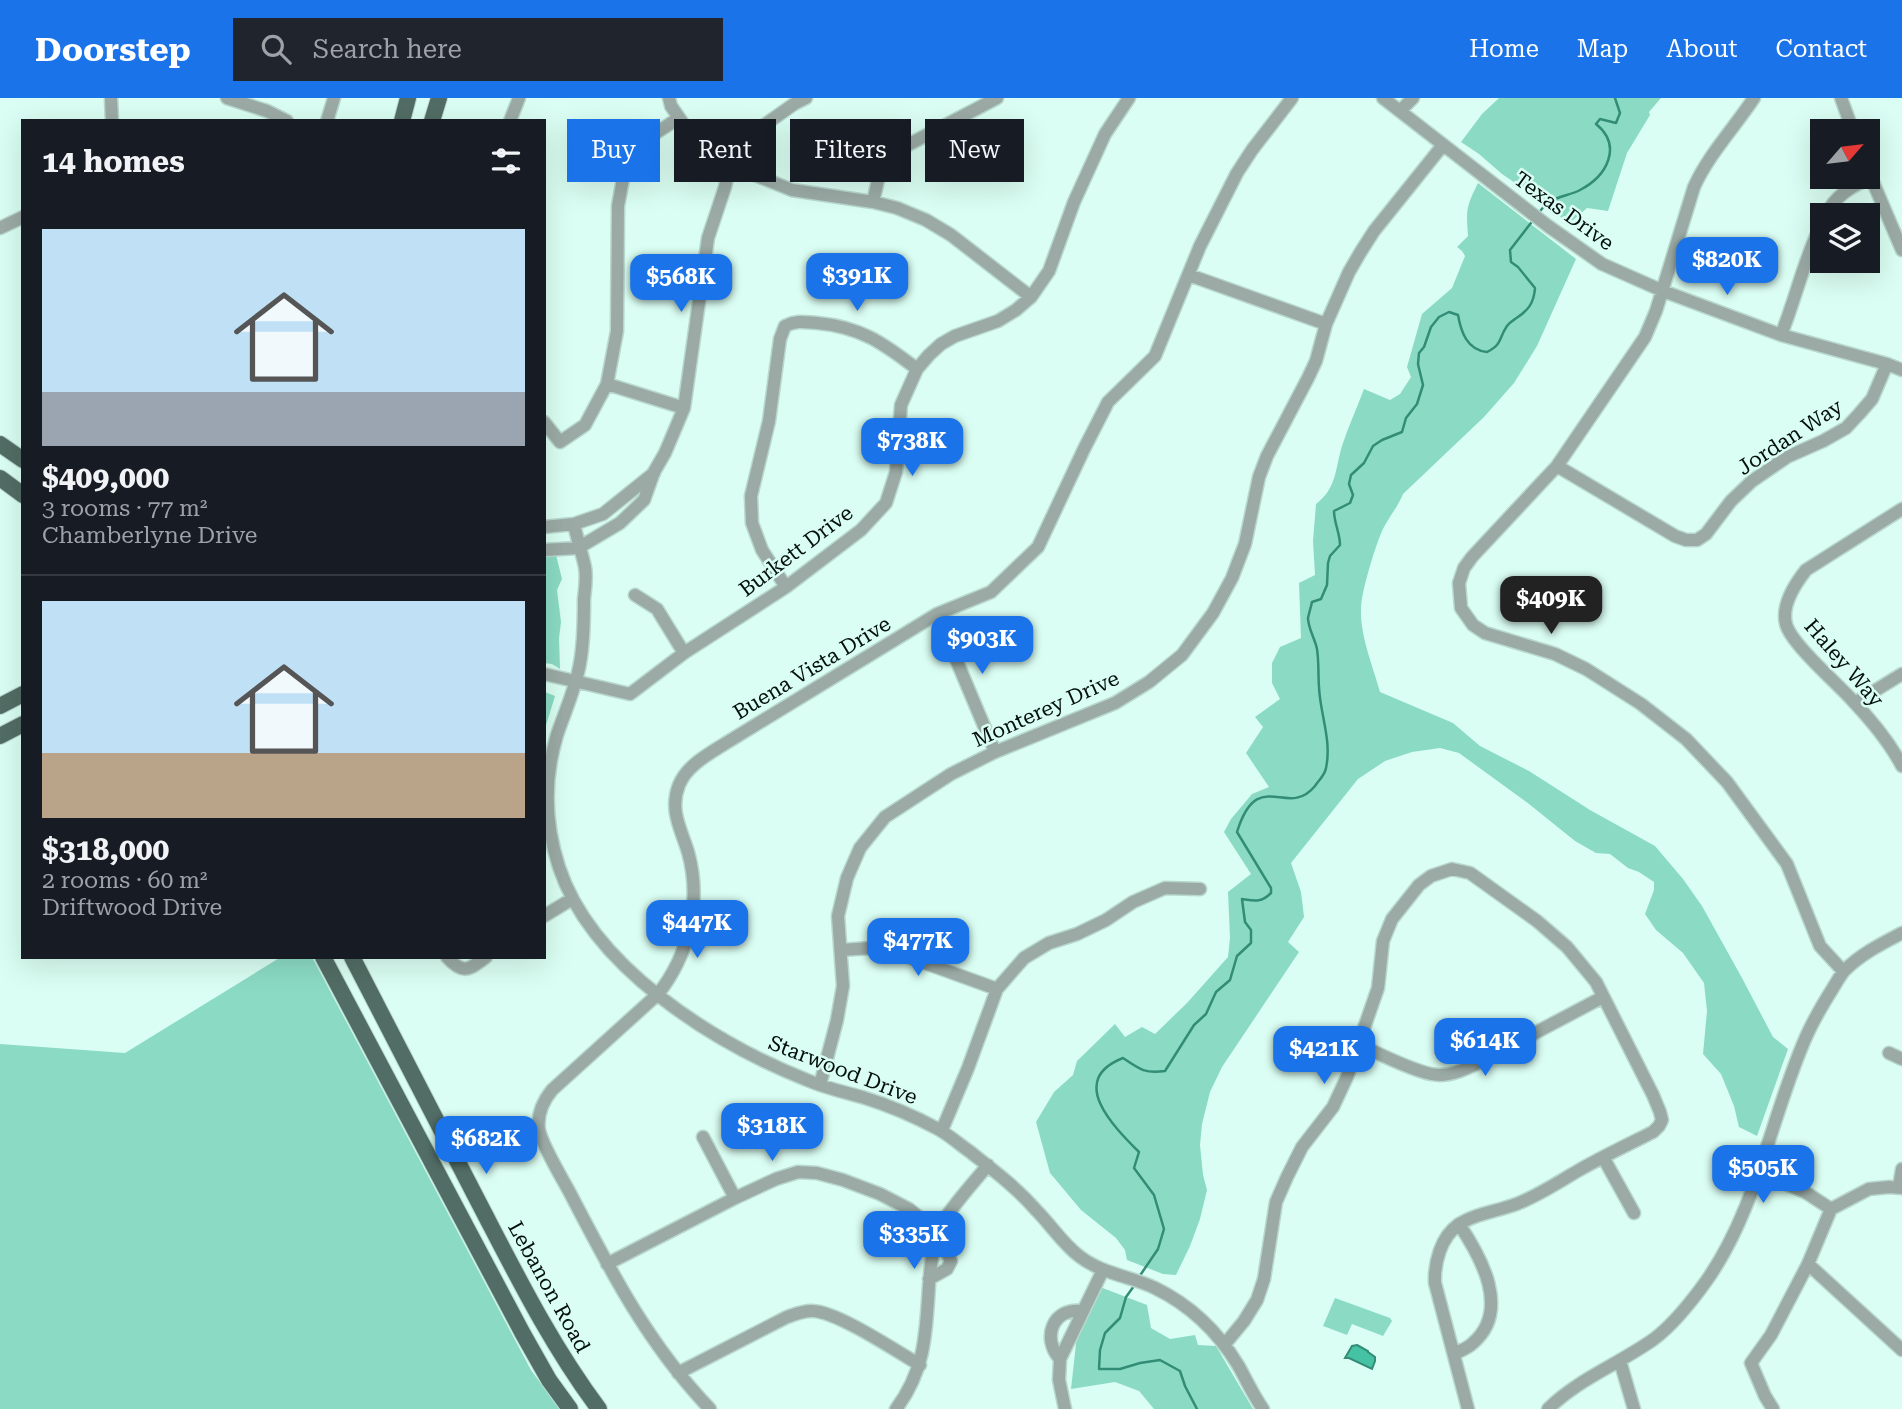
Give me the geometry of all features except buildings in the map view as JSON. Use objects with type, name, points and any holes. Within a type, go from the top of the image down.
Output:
[{"type":"main road","points":[[403,119],[408,98]]},
{"type":"main road","points":[[433,119],[439,98]]},
{"type":"main road","points":[[0,444],[21,459]]},
{"type":"main road","points":[[0,478],[21,494]]},
{"type":"main road","points":[[0,706],[21,695]]},
{"type":"main road","points":[[0,736],[21,724]]},
{"type":"main road","name":"Lebanon Road","points":[[324,959],[523,1334],[549,1380],[570,1409]]},
{"type":"main road","name":"Lebanon Road","points":[[353,959],[521,1283],[571,1371],[599,1409]]},
{"type":"street","points":[[111,98],[112,119]]},
{"type":"street","points":[[227,98],[283,119]]},
{"type":"street","points":[[328,119],[334,98]]},
{"type":"street","points":[[511,119],[519,98]]},
{"type":"street","points":[[546,424],[560,442],[585,425],[607,384],[617,331],[618,206],[625,168],[648,138],[679,118],[671,106],[670,98]]},
{"type":"street","points":[[774,119],[806,98]]},
{"type":"street","points":[[873,202],[883,158],[997,98]]},
{"type":"street","name":"Burkett Drive","points":[[546,674],[630,694],[684,653],[786,587],[861,530],[886,503],[896,472],[901,405],[917,369],[941,344],[955,336],[998,321],[1031,297],[1049,271],[1074,202],[1105,134],[1129,98]]},
{"type":"street","name":"Buena Vista Drive","points":[[658,994],[671,976],[690,930],[692,868],[676,820],[675,799],[682,779],[701,759],[937,614],[990,592],[1038,547],[1108,402],[1155,356],[1211,222],[1237,173],[1292,98]]},
{"type":"street","name":"Texas Drive","points":[[1383,98],[1548,226],[1602,264],[1663,291],[1781,335],[1902,370]]},
{"type":"street","points":[[1400,111],[1413,98]]},
{"type":"street","points":[[1754,98],[1701,170],[1663,291],[1645,337],[1557,466],[1472,556],[1459,583],[1461,608],[1473,625],[1485,633],[1555,654],[1586,669],[1641,704],[1686,739],[1727,782],[1787,864],[1820,946],[1843,971]]},
{"type":"street","points":[[1841,98],[1849,119]]},
{"type":"street","name":"Monterey Drive","points":[[820,1085],[843,986],[838,916],[847,878],[860,848],[885,817],[951,774],[995,751],[1115,704],[1149,682],[1182,654],[1213,614],[1232,578],[1245,544],[1259,477],[1267,456],[1312,369],[1326,324],[1360,253],[1443,145]]},
{"type":"street","points":[[546,550],[578,548],[620,523],[644,500],[684,408],[708,238],[726,182]]},
{"type":"street","points":[[772,182],[792,190],[873,202],[926,220],[968,247],[1031,297]]},
{"type":"street","points":[[1833,203],[1848,189]]},
{"type":"street","points":[[1876,189],[1902,250]]},
{"type":"street","points":[[0,228],[21,219]]},
{"type":"street","points":[[1781,335],[1810,249]]},
{"type":"street","points":[[1189,275],[1326,324]]},
{"type":"street","points":[[786,587],[762,550],[752,523],[751,496],[769,421],[780,338],[785,326],[795,321],[846,327],[889,348],[917,369]]},
{"type":"street","name":"Jordan Way","points":[[1557,466],[1675,536],[1697,540],[1706,534],[1731,501],[1752,481],[1787,457],[1846,428],[1872,399],[1887,364]]},
{"type":"street","points":[[607,384],[684,408]]},
{"type":"street","points":[[546,527],[574,524],[603,514],[654,472]]},
{"type":"street","name":"Haley Way","points":[[1902,509],[1806,570],[1797,582],[1785,617],[1791,634],[1805,652],[1855,703],[1902,766]]},
{"type":"street","name":"Starwood Drive","points":[[574,524],[585,569],[583,635],[576,682],[552,753],[548,814],[561,875],[572,899],[600,939],[658,994],[741,1049],[777,1068],[820,1085],[866,1098],[942,1130],[1013,1185],[1060,1239],[1079,1256],[1103,1270],[1155,1288],[1205,1321],[1225,1344],[1263,1409]]},
{"type":"street","points":[[635,595],[657,609],[684,653]]},
{"type":"street","points":[[937,614],[995,751]]},
{"type":"street","points":[[1855,703],[1902,674]]},
{"type":"street","points":[[1225,1344],[1257,1300],[1264,1279],[1276,1202],[1302,1147],[1333,1107],[1347,1077],[1378,988],[1383,941],[1392,919],[1419,885],[1430,876],[1452,869],[1470,873],[1537,921],[1567,947],[1595,982],[1653,1095],[1662,1120],[1653,1132],[1548,1189],[1517,1204],[1459,1224],[1442,1246],[1434,1273],[1437,1293],[1468,1409]]},
{"type":"street","points":[[942,1130],[997,989],[1024,958],[1049,943],[1077,934],[1106,920],[1133,902],[1165,888],[1199,889]]},
{"type":"street","points":[[546,915],[572,899]]},
{"type":"street","points":[[1548,1409],[1563,1395],[1656,1338],[1708,1279],[1729,1242],[1758,1172],[1791,1072],[1814,1017],[1843,971],[1871,948],[1902,933]]},
{"type":"street","points":[[841,950],[871,948],[903,955],[997,989]]},
{"type":"street","points":[[449,959],[456,967],[466,970],[484,959]]},
{"type":"street","points":[[658,994],[552,1090],[540,1112],[539,1131],[607,1264],[640,1321],[678,1373],[710,1409]]},
{"type":"street","points":[[1358,1044],[1433,1074],[1463,1071],[1603,997]]},
{"type":"street","points":[[1889,1053],[1902,1059]]},
{"type":"street","points":[[703,1137],[735,1198]]},
{"type":"street","points":[[1603,1157],[1634,1213]]},
{"type":"street","points":[[897,1409],[914,1382],[920,1365],[926,1338],[929,1279],[937,1232],[988,1166]]},
{"type":"street","points":[[1773,1409],[1751,1363],[1771,1335],[1808,1264],[1830,1209],[1869,1189],[1901,1187],[1902,1169]]},
{"type":"street","points":[[607,1264],[735,1198],[798,1172],[817,1173],[880,1194],[908,1209],[937,1232]]},
{"type":"street","points":[[1758,1172],[1805,1192],[1830,1209]]},
{"type":"street","points":[[1454,1354],[1472,1345],[1479,1337],[1490,1313],[1491,1296],[1484,1269],[1459,1224]]},
{"type":"street","points":[[1808,1264],[1902,1350]]},
{"type":"street","points":[[1065,1409],[1059,1380],[1060,1359],[1103,1270]]},
{"type":"street","points":[[678,1373],[787,1317],[815,1311],[848,1323],[920,1365]]},
{"type":"street","points":[[1060,1359],[1050,1342],[1054,1326],[1065,1312],[1082,1311]]},
{"type":"street","points":[[1620,1361],[1634,1409]]},
{"type":"street","points":[[1462,1381],[1476,1409]]},
{"type":"shaded area","points":[[1499,98],[1661,98],[1649,112],[1650,115],[1627,153],[1608,211],[1587,208],[1573,220],[1566,221],[1461,142],[1482,114]]},
{"type":"shaded area","points":[[1478,183],[1576,259],[1537,346],[1514,383],[1484,417],[1403,494],[1382,530],[1368,572],[1361,609],[1365,640],[1380,692],[1453,723],[1480,746],[1529,771],[1590,810],[1655,846],[1702,906],[1773,1037],[1788,1049],[1757,1136],[1739,1127],[1721,1074],[1703,1054],[1707,1011],[1704,983],[1683,953],[1656,930],[1645,914],[1654,890],[1654,882],[1628,868],[1610,854],[1596,853],[1575,841],[1459,753],[1440,748],[1412,752],[1385,761],[1358,779],[1291,863],[1301,892],[1304,917],[1288,942],[1299,952],[1222,1067],[1210,1092],[1200,1145],[1207,1190],[1200,1219],[1176,1275],[1163,1274],[1127,1260],[1125,1250],[1116,1238],[1081,1210],[1050,1173],[1036,1122],[1054,1092],[1073,1075],[1077,1061],[1115,1024],[1125,1037],[1142,1027],[1155,1034],[1228,957],[1228,892],[1251,874],[1224,832],[1252,794],[1269,787],[1246,753],[1263,727],[1255,717],[1280,699],[1272,683],[1272,663],[1280,647],[1301,638],[1299,583],[1315,575],[1313,541],[1316,504],[1332,485],[1344,439],[1364,389],[1390,400],[1400,394],[1411,377],[1407,367],[1422,314],[1452,288],[1465,256],[1457,247],[1468,236],[1468,209]]},
{"type":"shaded area","points":[[556,555],[562,579],[557,590],[561,622],[560,669],[546,663],[546,556]]},
{"type":"shaded area","points":[[546,692],[555,696],[546,725]]},
{"type":"shaded area","points":[[278,959],[313,959],[531,1370],[559,1409],[0,1409],[0,1044],[125,1053]]},
{"type":"shaded area","points":[[1100,1287],[1147,1305],[1151,1328],[1170,1339],[1195,1335],[1198,1345],[1216,1346],[1253,1409],[1154,1409],[1139,1391],[1115,1382],[1071,1389],[1077,1335]]},
{"type":"shaded area","points":[[1335,1298],[1392,1321],[1383,1336],[1352,1324],[1347,1335],[1323,1326]]},
{"type":"shaded area","points":[[1357,1345],[1375,1357],[1372,1369],[1345,1358],[1352,1346]]},
{"type":"waterway","points":[[1538,214],[1549,202],[1590,184],[1604,169],[1610,151],[1609,142],[1596,124],[1600,119],[1616,123],[1620,113],[1615,98]]},
{"type":"waterway","points":[[1139,1277],[1158,1249],[1164,1229],[1154,1195],[1134,1168],[1139,1152],[1100,1104],[1098,1078],[1107,1067],[1123,1058],[1142,1070],[1165,1071],[1194,1025],[1206,1014],[1216,992],[1230,980],[1237,956],[1251,943],[1251,930],[1245,922],[1242,899],[1261,900],[1271,893],[1271,888],[1237,832],[1245,812],[1254,801],[1264,797],[1294,798],[1304,795],[1315,786],[1326,768],[1328,747],[1320,697],[1318,654],[1308,618],[1312,602],[1321,599],[1327,585],[1330,556],[1340,545],[1334,511],[1350,503],[1353,495],[1349,484],[1351,475],[1364,463],[1373,446],[1402,432],[1406,418],[1417,404],[1423,385],[1418,364],[1419,353],[1431,327],[1439,317],[1449,312],[1458,315],[1466,339],[1474,348],[1487,352],[1498,344],[1509,324],[1530,306],[1535,288],[1511,262],[1510,250],[1534,219]]},
{"type":"waterway","points":[[1134,1286],[1126,1297],[1120,1318],[1105,1333],[1100,1350],[1099,1369],[1120,1369],[1160,1360],[1180,1371],[1197,1409]]}]
